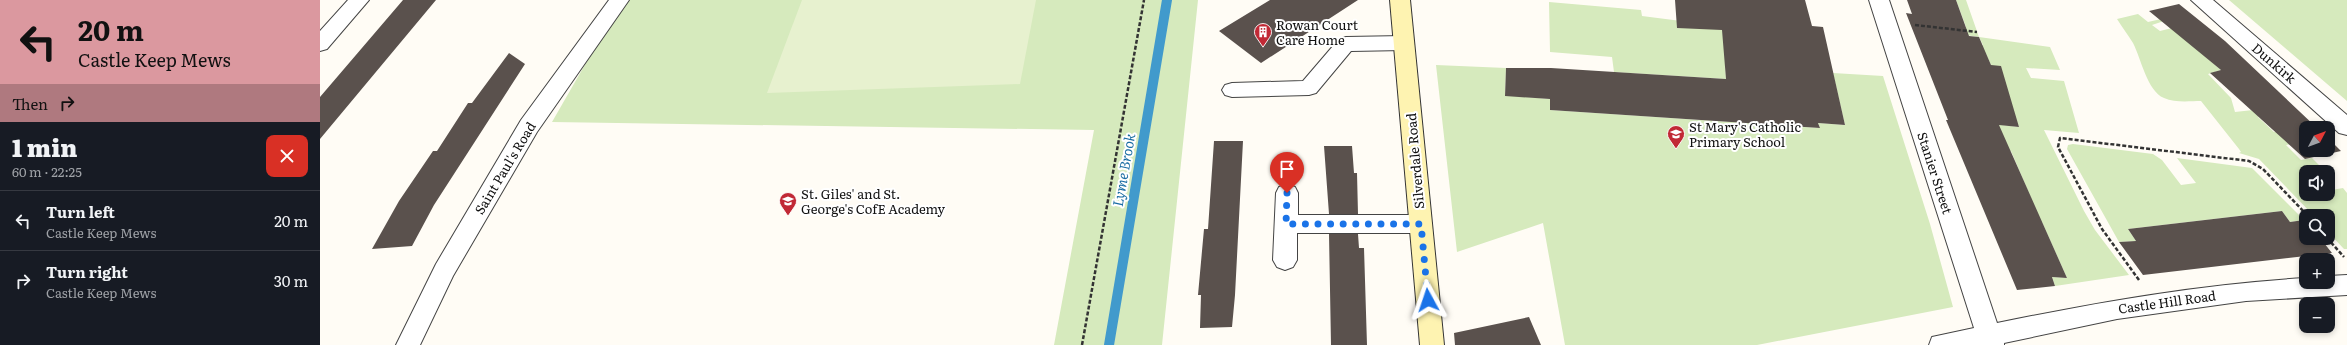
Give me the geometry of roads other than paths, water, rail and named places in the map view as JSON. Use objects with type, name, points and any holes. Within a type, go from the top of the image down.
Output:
[{"type":"main road","name":"Silverdale Road","points":[[1400,0],[1432,345]]},
{"type":"street","points":[[320,44],[359,0]]},
{"type":"street","name":"Saint Paul's Road","points":[[408,345],[444,271],[529,126],[619,0]]},
{"type":"street","name":"Stanier Street","points":[[1879,0],[1990,340]]},
{"type":"street","name":"Dunkirk","points":[[2201,0],[2347,127]]},
{"type":"street","points":[[1232,90],[1309,88],[1346,44],[1404,43]]},
{"type":"street","points":[[1285,260],[1287,193]]},
{"type":"street","points":[[1286,224],[1421,224]]},
{"type":"street","name":"Castle Hill Road","points":[[1941,345],[1990,340],[2117,309],[2156,303],[2246,291],[2347,285]]},
{"type":"waterway","name":"Lyme Brook","points":[[1109,345],[1167,0]]},
{"type":"place","name":"Rowan Court Care Home","points":[[1263,47]]},
{"type":"place","name":"St Mary's Catholic Primary School","points":[[1676,149]]},
{"type":"place","name":"St. Giles' and St. George's CofE Academy","points":[[788,216]]}]
